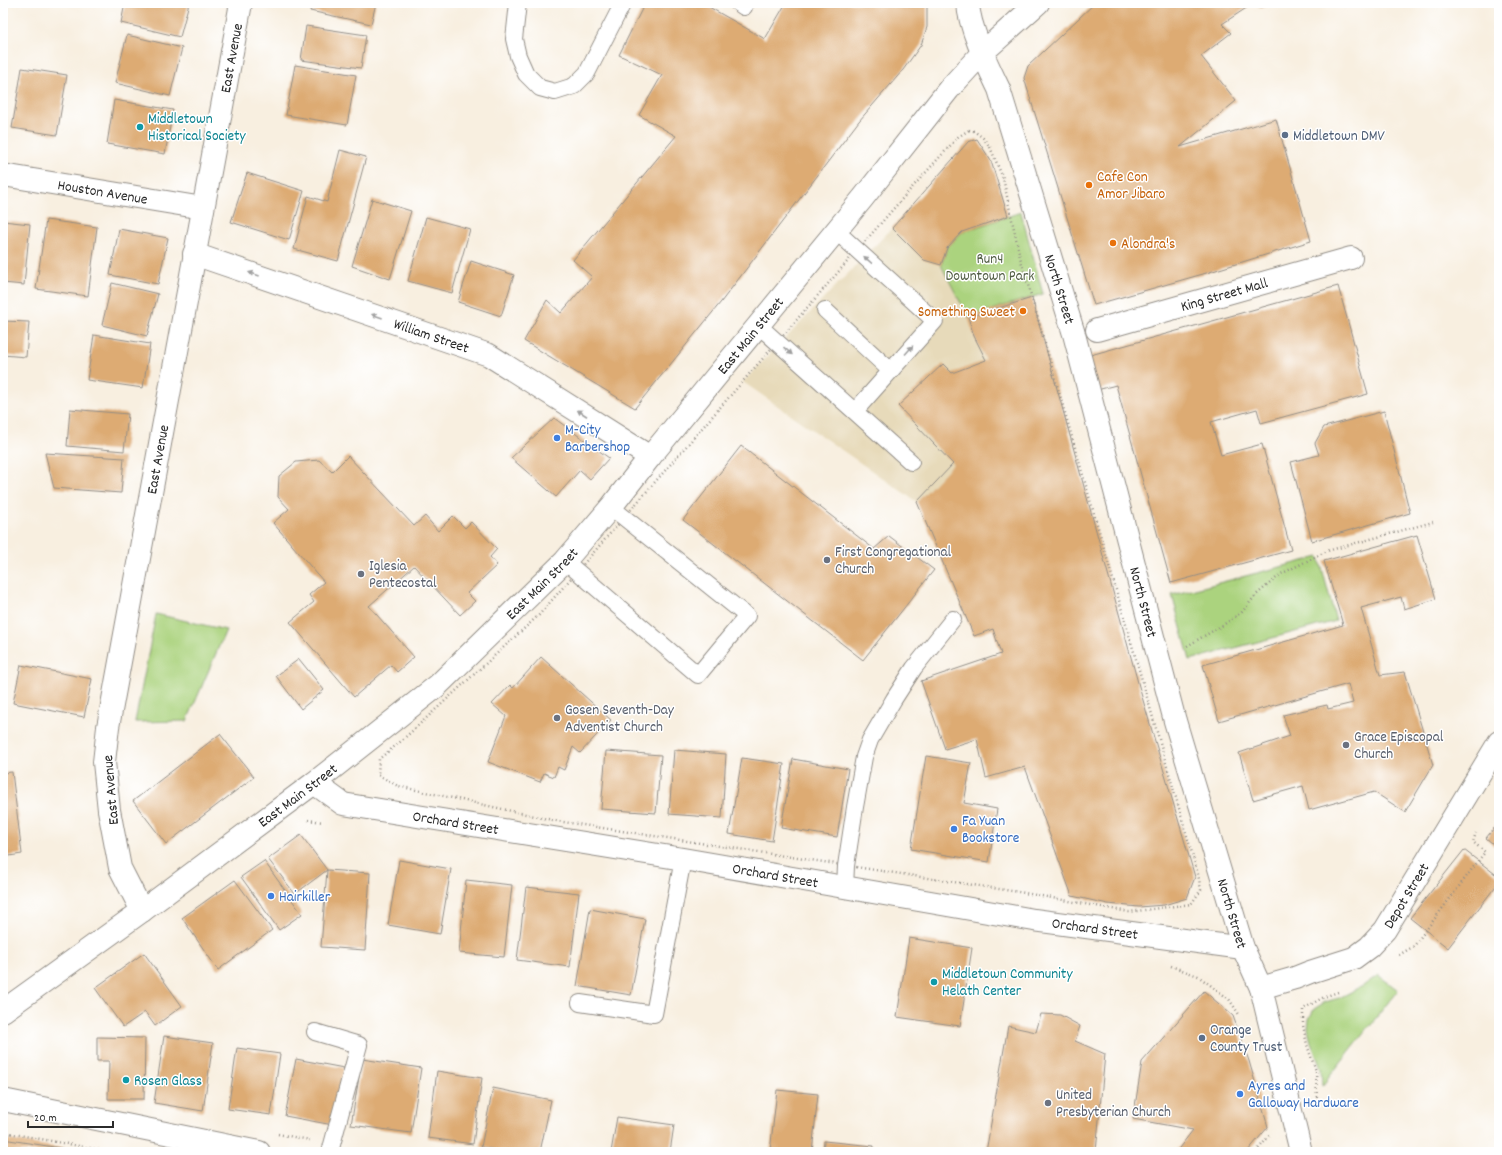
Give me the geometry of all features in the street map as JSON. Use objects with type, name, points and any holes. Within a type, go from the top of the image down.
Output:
[{"type":"street","name":"East Avenue","points":[[142,911],[120,868],[110,810],[104,762],[108,727],[241,3]]},
{"type":"street","name":"North Street","points":[[968,3],[982,53],[999,90],[1074,334],[1175,721],[1244,948],[1261,988],[1297,1149]]},
{"type":"street","name":"East Main Street","points":[[3,1011],[142,911],[314,783],[438,686],[571,567],[618,513],[650,456],[836,231],[949,89],[982,53],[1038,3]]},
{"type":"street","name":"Houston Avenue","points":[[3,175],[203,208]]},
{"type":"street","name":"William Street","points":[[194,254],[489,355],[650,456]]},
{"type":"street","name":"King Street Mall","points":[[1097,330],[1351,258]]},
{"type":"street","name":"Depot Street","points":[[1261,988],[1354,958],[1369,947],[1385,930],[1499,742]]},
{"type":"street","name":"Orchard Street","points":[[314,783],[343,804],[683,859],[846,876],[1034,920],[1244,948]]},
{"type":"street","points":[[3,1100],[258,1152]]},
{"type":"lane","points":[[518,3],[514,39],[518,56],[526,74],[540,88],[555,92],[574,86],[587,73],[623,3]]},
{"type":"lane","points":[[836,231],[935,321],[855,411]]},
{"type":"lane","points":[[825,310],[891,371]]},
{"type":"lane","points":[[758,325],[911,462]]},
{"type":"lane","points":[[571,567],[698,675],[747,616],[618,513]]},
{"type":"lane","points":[[846,876],[864,757],[870,740],[914,668],[953,619]]},
{"type":"lane","points":[[580,1002],[654,1014],[683,859]]},
{"type":"lane","points":[[315,1032],[359,1045],[330,1152]]},
{"type":"path","points":[[969,130],[974,131],[983,138],[990,147],[1003,178],[1020,257],[1198,874],[1201,890],[1191,904],[1129,912],[1026,893],[846,876],[557,822],[398,786],[378,775],[379,759],[399,743],[539,615],[571,567],[618,513],[778,342],[958,137],[969,130]]},
{"type":"path","points":[[1186,646],[1223,625],[1242,612],[1256,595],[1281,574],[1327,551],[1433,522]]},
{"type":"path","points":[[3,1132],[111,1152]]},
{"type":"shaded area","points":[[977,139],[991,161],[1032,298],[1140,690],[1195,877],[1187,898],[1164,905],[1025,767],[986,778],[977,739],[945,749],[921,681],[1001,654],[993,629],[974,636],[917,502],[743,382],[892,228],[968,142]]},
{"type":"green space","name":"Run4 Downtown Park","points":[[1021,212],[1043,294],[968,317],[941,265],[947,248],[962,232]]},
{"type":"green space","points":[[1319,557],[1336,621],[1190,660],[1172,595]]},
{"type":"green space","points":[[156,614],[226,630],[187,721],[135,722]]},
{"type":"green space","points":[[1378,975],[1398,990],[1322,1086],[1321,1068],[1311,1043],[1308,1028],[1309,1019],[1314,1009],[1325,1002],[1339,998],[1363,986]]},
{"type":"building","points":[[125,3],[189,3],[180,37],[121,23]]},
{"type":"building","points":[[312,3],[376,3],[371,24],[310,11]]},
{"type":"building","points":[[645,3],[702,3],[765,39],[786,3],[927,3],[927,27],[921,45],[903,70],[859,121],[721,302],[635,408],[524,341],[547,300],[561,313],[592,277],[573,260],[676,136],[639,115],[662,75],[619,55]]},
{"type":"building","points":[[1095,3],[1254,3],[1222,24],[1231,33],[1201,56],[1236,101],[1180,147],[1276,119],[1311,241],[1094,305],[1024,78],[1028,66]]},
{"type":"building","points":[[1258,3],[1281,3],[1281,4],[1259,7]]},
{"type":"building","points":[[306,26],[366,35],[361,68],[301,60]]},
{"type":"building","points":[[127,35],[182,48],[170,96],[115,83]]},
{"type":"building","points":[[295,65],[356,75],[347,125],[286,115]]},
{"type":"building","points":[[22,68],[67,75],[57,135],[12,128]]},
{"type":"building","name":"Middletown Historical Society","points":[[114,100],[173,110],[165,154],[107,144]]},
{"type":"building","points":[[977,139],[991,161],[1008,216],[962,232],[947,248],[941,265],[924,260],[892,228],[968,142]]},
{"type":"building","points":[[340,150],[366,157],[338,261],[294,249],[308,196],[327,202]]},
{"type":"building","points":[[247,173],[304,191],[289,240],[231,222]]},
{"type":"building","points":[[372,199],[411,211],[390,279],[352,266]]},
{"type":"building","points":[[426,217],[470,229],[452,293],[408,281]]},
{"type":"building","points":[[46,220],[97,227],[88,296],[36,289]]},
{"type":"building","points":[[3,221],[30,224],[24,285],[3,283]]},
{"type":"building","points":[[119,229],[168,238],[158,284],[110,275]]},
{"type":"building","points":[[471,261],[514,275],[501,316],[458,302]]},
{"type":"building","points":[[112,283],[158,294],[147,336],[102,325]]},
{"type":"building","points":[[1338,286],[1368,394],[1261,423],[1257,409],[1211,422],[1221,455],[1262,444],[1291,550],[1171,583],[1116,385],[1097,390],[1087,356]]},
{"type":"building","points":[[1032,298],[1140,690],[1195,877],[1187,898],[1164,905],[1139,907],[1108,904],[1072,896],[1025,767],[986,778],[977,739],[945,749],[921,681],[1001,654],[993,629],[974,636],[917,502],[953,464],[898,406],[943,364],[952,373],[986,360],[974,336],[968,317]]},
{"type":"building","points":[[3,321],[29,322],[26,357],[3,355]]},
{"type":"building","points":[[94,335],[150,344],[143,388],[87,380]]},
{"type":"building","points":[[70,409],[128,414],[124,451],[67,446]]},
{"type":"building","points":[[1384,411],[1410,513],[1312,541],[1291,462],[1319,455],[1315,443],[1324,427]]},
{"type":"building","name":"M-City Barbershop","points":[[554,418],[609,458],[590,479],[580,470],[556,497],[511,458]]},
{"type":"building","name":"First Congregational Church","points":[[741,446],[874,549],[889,536],[934,570],[863,660],[683,520]]},
{"type":"building","points":[[45,453],[124,458],[121,493],[54,488]]},
{"type":"building","name":"Iglesia Pentecostal","points":[[348,456],[414,526],[425,516],[438,531],[453,516],[465,528],[471,522],[497,549],[490,557],[497,565],[467,593],[475,601],[460,615],[414,566],[369,606],[414,657],[397,672],[391,665],[354,697],[290,622],[314,602],[309,595],[324,582],[273,523],[289,509],[278,497],[279,476],[296,462],[319,460],[332,472]]},
{"type":"building","points":[[1417,535],[1436,599],[1404,609],[1401,597],[1361,608],[1380,675],[1405,672],[1433,765],[1405,812],[1374,792],[1309,810],[1303,786],[1253,800],[1239,753],[1290,736],[1283,715],[1327,705],[1328,709],[1353,703],[1348,684],[1219,721],[1203,665],[1343,625],[1324,561]]},
{"type":"building","name":"Gosen Seventh-Day Adventist Church","points":[[541,657],[611,720],[580,753],[573,747],[564,770],[558,767],[554,777],[544,773],[540,782],[488,762],[506,716],[492,704],[510,685],[513,688]]},
{"type":"building","points":[[299,659],[324,690],[301,709],[276,676]]},
{"type":"building","points":[[21,665],[92,679],[84,717],[13,703]]},
{"type":"building","points":[[220,734],[254,777],[166,844],[133,801]]},
{"type":"building","points":[[674,750],[726,754],[722,818],[669,814]]},
{"type":"building","points":[[606,751],[661,755],[656,813],[601,809]]},
{"type":"building","name":"Fa Yuan Bookstore","points":[[926,756],[971,763],[964,803],[997,809],[989,862],[911,849]]},
{"type":"building","points":[[742,758],[784,764],[772,841],[729,834]]},
{"type":"building","points":[[793,759],[848,769],[837,837],[781,828]]},
{"type":"building","points":[[12,772],[22,854],[3,857],[3,773]]},
{"type":"building","points":[[1499,786],[1499,797],[1494,792]]},
{"type":"building","points":[[1499,822],[1499,849],[1486,838]]},
{"type":"building","points":[[301,835],[327,870],[295,894],[268,859]]},
{"type":"building","points":[[1464,850],[1499,877],[1499,882],[1448,948],[1410,918]]},
{"type":"building","points":[[399,860],[451,869],[440,934],[388,925]]},
{"type":"building","name":"Hairkiller","points":[[264,861],[302,914],[279,930],[241,877]]},
{"type":"building","points":[[327,870],[370,873],[365,950],[321,947]]},
{"type":"building","points":[[235,880],[272,930],[218,970],[182,918]]},
{"type":"building","points":[[466,880],[512,885],[504,957],[459,953]]},
{"type":"building","points":[[526,887],[579,893],[570,967],[517,960]]},
{"type":"building","points":[[590,909],[645,919],[631,995],[577,986]]},
{"type":"building","name":"Middletown Community Helath Center","points":[[909,938],[972,948],[960,1026],[897,1017]]},
{"type":"building","points":[[144,953],[182,1006],[155,1026],[145,1012],[123,1027],[95,988]]},
{"type":"building","name":"Orange County Trust","points":[[1204,991],[1233,1016],[1249,1061],[1268,1127],[1247,1152],[1176,1152],[1193,1130],[1133,1119],[1142,1062]]},
{"type":"building","name":"United Presbyterian Church","points":[[1041,1014],[1060,1015],[1080,1026],[1075,1041],[1105,1054],[1096,1152],[986,1152],[1008,1026],[1036,1032]]},
{"type":"building","points":[[164,1036],[213,1043],[203,1111],[154,1103]]},
{"type":"building","name":"Rosen Glass","points":[[97,1037],[145,1038],[144,1099],[108,1099],[109,1061],[97,1061]]},
{"type":"building","points":[[237,1048],[280,1054],[271,1115],[228,1109]]},
{"type":"building","points":[[296,1059],[344,1068],[333,1125],[285,1116]]},
{"type":"building","points":[[362,1059],[421,1068],[411,1133],[351,1125]]},
{"type":"building","points":[[437,1071],[482,1078],[473,1144],[428,1138]]},
{"type":"building","points":[[493,1088],[551,1100],[540,1152],[507,1152],[481,1147]]},
{"type":"building","points":[[777,1090],[818,1094],[812,1152],[770,1152]]},
{"type":"building","points":[[617,1117],[674,1125],[670,1152],[611,1152]]},
{"type":"building","points":[[3,1139],[73,1150],[73,1152],[3,1152]]},
{"type":"building","points":[[824,1141],[874,1146],[873,1152],[823,1152]]},
{"type":"place","name":"Middletown Historical Society","points":[[140,127]]},
{"type":"place","name":"Middletown DMV","points":[[1285,135]]},
{"type":"place","name":"Cafe Con Amor Jibaro","points":[[1089,185]]},
{"type":"place","name":"Alondra's","points":[[1113,243]]},
{"type":"place","name":"Something Sweet","points":[[1023,311]]},
{"type":"place","name":"M-City Barbershop","points":[[557,438]]},
{"type":"place","name":"First Congregational Church","points":[[827,560]]},
{"type":"place","name":"Iglesia Pentecostal","points":[[361,574]]},
{"type":"place","name":"Gosen Seventh-Day Adventist Church","points":[[557,718]]},
{"type":"place","name":"Grace Episcopal Church","points":[[1346,745]]},
{"type":"place","name":"Fa Yuan Bookstore","points":[[954,829]]},
{"type":"place","name":"Hairkiller","points":[[271,896]]},
{"type":"place","name":"Middletown Community Helath Center","points":[[934,982]]},
{"type":"place","name":"Orange County Trust","points":[[1202,1038]]},
{"type":"place","name":"Rosen Glass","points":[[126,1080]]},
{"type":"place","name":"Ayres and Galloway Hardware","points":[[1240,1094]]},
{"type":"place","name":"United Presbyterian Church","points":[[1048,1103]]}]
